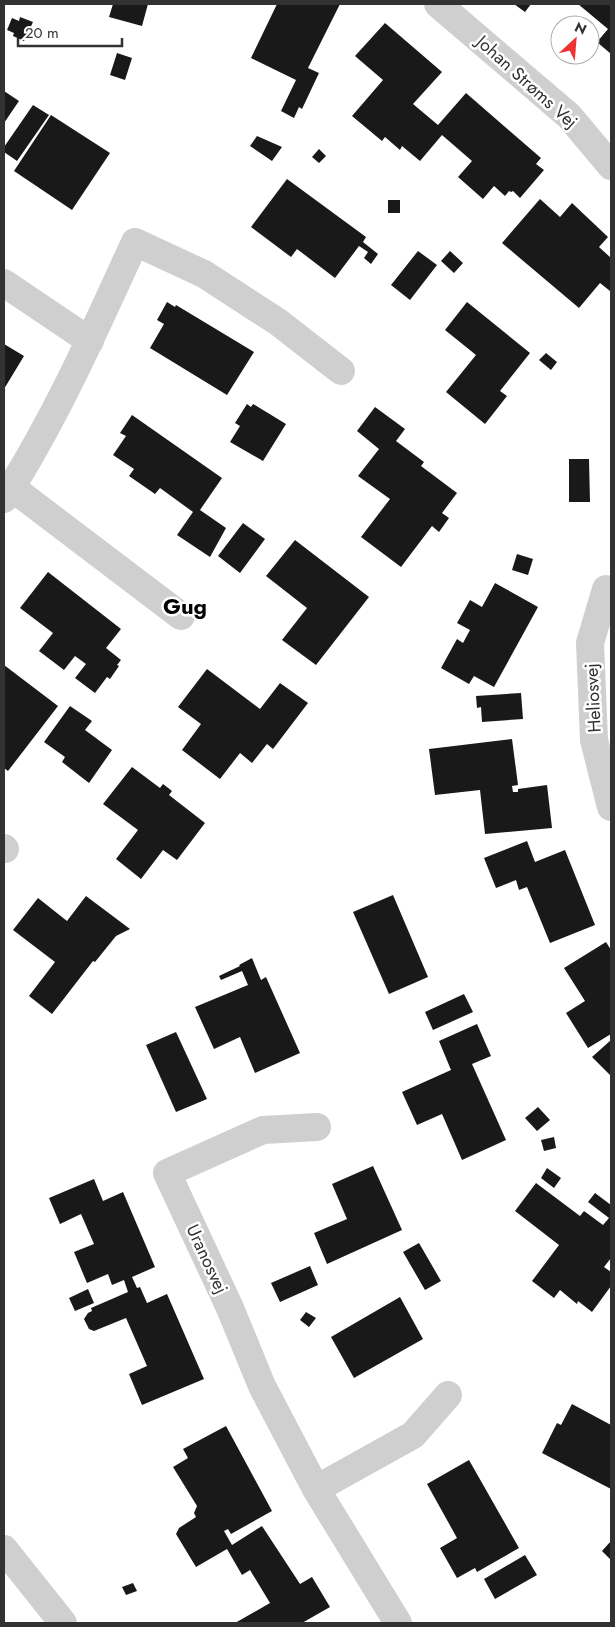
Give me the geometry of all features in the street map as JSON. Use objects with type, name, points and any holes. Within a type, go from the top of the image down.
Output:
[{"type":"street","name":"Johan Strøms Vej","points":[[438,4],[569,116],[611,166]]},
{"type":"street","points":[[181,616],[8,493],[61,400],[90,341],[134,242],[204,274],[278,322],[341,371]]},
{"type":"street","points":[[4,283],[90,341]]},
{"type":"street","name":"Heliosvej","points":[[606,589],[590,643],[594,740],[611,807]]},
{"type":"street","name":"Uranosvej","points":[[317,1127],[263,1130],[167,1173],[230,1308],[262,1386],[316,1489],[398,1623]]},
{"type":"street","points":[[316,1489],[413,1435],[448,1395]]},
{"type":"street","points":[[4,1549],[63,1623]]},
{"type":"building","points":[[113,4],[148,4],[142,26],[109,17]]},
{"type":"building","points":[[277,4],[340,4],[308,68],[319,73],[302,109],[299,107],[294,118],[281,111],[296,80],[251,58]]},
{"type":"building","points":[[514,4],[531,4],[525,12]]},
{"type":"building","points":[[578,4],[611,4],[611,54],[600,45],[600,38],[608,29],[600,22],[600,15],[591,15]]},
{"type":"building","points":[[20,17],[33,22],[24,41],[13,36],[14,33],[7,30],[12,18],[19,21]]},
{"type":"building","points":[[385,23],[442,72],[413,104],[438,125],[466,93],[541,158],[536,164],[544,170],[520,198],[513,191],[509,191],[505,196],[494,186],[483,199],[458,177],[472,161],[442,135],[420,161],[402,146],[400,150],[385,137],[382,141],[352,116],[383,80],[355,56]]},
{"type":"building","points":[[117,53],[132,58],[125,80],[110,75]]},
{"type":"building","points":[[4,91],[19,101],[4,123]]},
{"type":"building","points":[[33,105],[49,115],[17,161],[4,152],[4,147]]},
{"type":"building","points":[[51,115],[110,153],[72,210],[14,171]]},
{"type":"building","points":[[257,136],[282,147],[272,161],[250,146]]},
{"type":"building","points":[[319,149],[326,156],[319,163],[312,157]]},
{"type":"building","points":[[287,179],[366,237],[363,242],[378,254],[371,264],[364,258],[368,252],[359,246],[335,278],[297,249],[291,257],[251,227]]},
{"type":"building","points":[[540,199],[560,217],[572,203],[608,237],[599,247],[611,258],[611,289],[610,291],[600,283],[579,308],[502,243]]},
{"type":"building","points":[[388,200],[400,200],[400,213],[388,213]]},
{"type":"building","points":[[418,251],[437,265],[410,300],[391,285]]},
{"type":"building","points":[[450,251],[463,263],[454,273],[441,261]]},
{"type":"building","points":[[167,302],[175,307],[176,305],[254,352],[227,395],[150,348],[164,324],[157,320]]},
{"type":"building","points":[[467,302],[530,353],[500,391],[507,396],[485,424],[446,392],[476,355],[445,330]]},
{"type":"building","points":[[4,344],[24,356],[4,389]]},
{"type":"building","points":[[546,353],[557,362],[551,370],[539,360]]},
{"type":"building","points":[[247,404],[251,407],[253,404],[286,424],[263,461],[230,442],[240,426],[235,423]]},
{"type":"building","points":[[375,407],[405,429],[396,441],[424,462],[421,466],[457,493],[442,513],[449,518],[439,532],[432,526],[401,567],[361,537],[390,499],[358,476],[379,449],[357,431]]},
{"type":"building","points":[[132,415],[222,478],[200,510],[226,528],[210,557],[177,535],[193,512],[160,488],[155,494],[129,476],[134,469],[113,455],[126,436],[120,433]]},
{"type":"building","points":[[569,459],[589,459],[590,502],[569,502]]},
{"type":"building","points":[[243,523],[265,539],[240,573],[218,556]]},
{"type":"building","points":[[295,540],[369,597],[316,665],[282,640],[307,608],[266,576]]},
{"type":"building","points":[[517,554],[533,559],[528,575],[512,570]]},
{"type":"building","points":[[48,572],[121,629],[106,648],[121,660],[117,665],[119,666],[110,679],[107,677],[95,693],[75,678],[86,664],[75,656],[64,670],[39,651],[53,633],[20,608]]},
{"type":"building","points":[[495,583],[538,607],[494,687],[474,676],[469,684],[441,668],[457,639],[463,643],[470,630],[457,623],[470,600],[482,607]]},
{"type":"building","points":[[4,665],[58,706],[8,771],[4,768]]},
{"type":"building","points":[[207,669],[260,709],[280,683],[308,703],[273,749],[267,744],[252,763],[240,753],[220,779],[182,750],[201,724],[178,707]]},
{"type":"building","points":[[521,693],[523,719],[482,722],[481,707],[477,708],[476,696]]},
{"type":"building","points":[[70,706],[92,721],[85,730],[112,750],[89,783],[62,762],[65,757],[44,742]]},
{"type":"building","points":[[512,739],[518,785],[512,786],[513,792],[518,792],[518,789],[547,785],[552,828],[485,834],[480,790],[435,795],[429,749]]},
{"type":"building","points":[[132,767],[160,788],[163,784],[172,791],[169,795],[205,823],[177,860],[163,850],[141,879],[116,859],[138,830],[103,804]]},
{"type":"building","points":[[527,841],[535,862],[565,850],[595,925],[550,943],[527,887],[519,890],[516,880],[496,888],[484,858]]},
{"type":"building","points":[[393,895],[428,977],[389,994],[353,912]]},
{"type":"building","points":[[86,896],[130,929],[116,936],[95,962],[93,961],[52,1014],[29,996],[55,962],[13,930],[38,898],[67,921]]},
{"type":"building","points":[[606,942],[611,950],[611,1034],[588,1048],[566,1013],[585,1001],[564,968]]},
{"type":"building","points":[[252,958],[261,980],[266,977],[300,1053],[255,1073],[240,1037],[214,1049],[195,1007],[248,985],[242,971],[221,980],[219,976]]},
{"type":"building","points":[[464,994],[473,1012],[433,1030],[425,1012]]},
{"type":"building","points":[[477,1024],[491,1056],[472,1064],[506,1140],[462,1160],[442,1114],[417,1125],[402,1092],[451,1070],[439,1041]]},
{"type":"building","points":[[176,1032],[207,1099],[176,1112],[146,1045]]},
{"type":"building","points":[[611,1040],[611,1076],[592,1057]]},
{"type":"building","points":[[538,1107],[550,1120],[537,1131],[525,1118]]},
{"type":"building","points":[[554,1137],[556,1148],[544,1151],[541,1140]]},
{"type":"building","points":[[373,1166],[402,1230],[327,1264],[314,1233],[347,1219],[332,1184]]},
{"type":"building","points":[[547,1168],[561,1178],[554,1188],[541,1178]]},
{"type":"building","points":[[94,1179],[103,1201],[123,1192],[155,1267],[132,1277],[137,1288],[140,1287],[147,1303],[167,1294],[204,1379],[142,1405],[129,1374],[147,1366],[126,1318],[94,1331],[89,1329],[84,1319],[92,1311],[91,1308],[128,1292],[124,1280],[112,1285],[108,1274],[87,1283],[74,1252],[94,1244],[81,1214],[60,1224],[49,1198]]},
{"type":"building","points":[[536,1183],[580,1216],[584,1211],[603,1225],[609,1218],[588,1202],[595,1193],[611,1205],[611,1258],[604,1267],[611,1272],[611,1286],[592,1312],[578,1301],[577,1304],[560,1290],[554,1298],[532,1281],[559,1245],[515,1211]]},
{"type":"building","points":[[419,1243],[441,1281],[425,1290],[403,1252]]},
{"type":"building","points":[[310,1266],[318,1285],[280,1302],[271,1283]]},
{"type":"building","points":[[88,1289],[94,1303],[75,1311],[69,1298]]},
{"type":"building","points":[[400,1297],[423,1339],[354,1378],[331,1337]]},
{"type":"building","points":[[306,1312],[316,1318],[309,1327],[300,1320]]},
{"type":"building","points":[[572,1404],[611,1425],[611,1489],[542,1453],[557,1423],[561,1425]]},
{"type":"building","points":[[226,1426],[272,1511],[231,1534],[228,1529],[224,1531],[232,1545],[262,1526],[300,1584],[312,1577],[330,1607],[302,1623],[235,1623],[270,1603],[250,1570],[242,1575],[227,1549],[196,1567],[176,1534],[179,1528],[196,1517],[194,1513],[197,1506],[173,1467],[188,1458],[183,1449]]},
{"type":"building","points":[[469,1460],[519,1548],[477,1572],[475,1568],[457,1578],[440,1548],[457,1538],[427,1484]]},
{"type":"building","points":[[611,1541],[611,1560],[602,1551]]},
{"type":"building","points":[[525,1555],[537,1575],[495,1599],[484,1579]]},
{"type":"building","points":[[133,1583],[137,1591],[126,1595],[122,1587]]},
{"type":"district","name":"Gug","points":[[185,606]]}]
